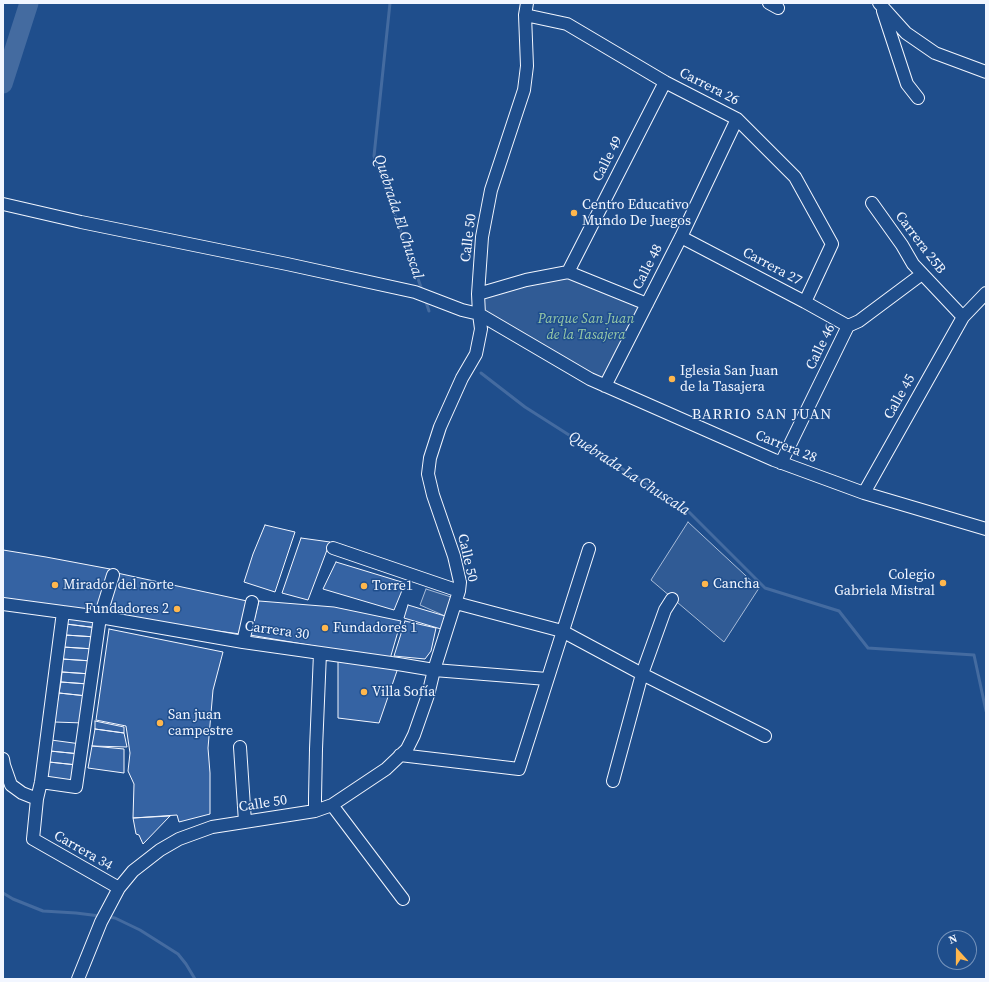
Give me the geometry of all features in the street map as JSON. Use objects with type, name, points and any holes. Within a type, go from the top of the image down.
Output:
[{"type":"street","points":[[881,5],[906,33],[935,53],[986,72]]},
{"type":"street","points":[[881,5],[907,84],[918,98]]},
{"type":"street","name":"Carrera 26","points":[[526,9],[567,24],[664,82],[737,119],[795,177],[832,244],[805,302]]},
{"type":"street","name":"Calle 50","points":[[78,979],[101,922],[119,888],[133,871],[160,850],[179,839],[212,827],[315,811],[332,805],[386,769],[407,749],[414,735],[428,695],[434,670],[456,603],[460,582],[454,556],[433,495],[428,474],[430,458],[440,427],[462,378],[476,354],[480,338],[481,329],[478,294],[482,237],[491,190],[524,90],[527,66],[526,9]]},
{"type":"street","name":"Calle 49","points":[[568,272],[664,82]]},
{"type":"street","name":"Calle 48","points":[[605,386],[681,237],[737,119]]},
{"type":"street","name":"Carrera 25B","points":[[872,203],[902,245],[913,264],[963,316]]},
{"type":"street","name":"Carrera 28","points":[[3,204],[81,222],[415,292],[462,310],[479,314],[590,379],[781,463],[864,493],[986,529]]},
{"type":"street","name":"Carrera 27","points":[[681,237],[848,326]]},
{"type":"street","points":[[478,294],[526,280],[568,272],[647,304]]},
{"type":"street","name":"Calle 46","points":[[781,463],[848,326],[859,321],[922,274]]},
{"type":"street","name":"Calle 45","points":[[864,493],[963,316],[986,293]]},
{"type":"street","points":[[333,548],[459,591]]},
{"type":"street","points":[[400,755],[519,769],[589,549]]},
{"type":"street","points":[[40,782],[76,787],[100,617],[113,574]]},
{"type":"street","points":[[613,781],[642,674],[665,610],[672,599]]},
{"type":"street","points":[[243,642],[252,602]]},
{"type":"street","points":[[456,603],[562,631],[642,674],[765,736]]},
{"type":"street","name":"Carrera 30","points":[[3,604],[100,617],[243,642],[434,670],[547,679]]},
{"type":"street","points":[[3,759],[10,785],[22,793],[37,799],[63,612]]},
{"type":"street","points":[[315,811],[320,653]]},
{"type":"street","points":[[240,747],[245,822]]},
{"type":"street","name":"Carrera 34","points":[[37,799],[33,839],[119,888]]},
{"type":"street","points":[[332,805],[403,899]]},
{"type":"green space","name":"Parque San Juan de la Tasajera","points":[[568,273],[645,305],[605,385],[481,321],[485,292]]},
{"type":"green space","name":"Cancha","points":[[688,522],[759,588],[724,642],[651,580]]},
{"type":"green space","points":[[426,589],[451,597],[445,616],[420,605]]},
{"type":"building","points":[[265,525],[295,532],[275,592],[244,582],[253,554]]},
{"type":"building","points":[[301,538],[330,542],[308,600],[282,593]]},
{"type":"building","name":"Mirador del norte","points":[[3,550],[110,569],[100,613],[3,601]]},
{"type":"building","name":"Torre1","points":[[336,562],[405,583],[394,610],[323,589]]},
{"type":"building","name":"Fundadores 2","points":[[117,573],[247,601],[240,634],[108,616]]},
{"type":"building","name":"Fundadores 1","points":[[259,601],[334,607],[401,621],[390,659],[250,635]]},
{"type":"building","points":[[408,605],[445,616],[441,629],[404,618]]},
{"type":"building","points":[[67,616],[98,621],[98,628],[66,624]]},
{"type":"building","points":[[405,621],[436,628],[431,651],[425,659],[394,656]]},
{"type":"building","points":[[66,624],[98,628],[96,637],[65,635]]},
{"type":"building","name":"San juan campestre","points":[[109,629],[223,652],[213,690],[208,748],[210,773],[210,814],[179,822],[177,815],[133,818],[134,784],[128,771],[130,753],[126,726],[96,720]]},
{"type":"building","points":[[65,635],[96,637],[94,649],[63,647]]},
{"type":"building","points":[[63,647],[94,649],[92,661],[62,659]]},
{"type":"building","points":[[62,659],[92,661],[91,674],[62,672]]},
{"type":"building","name":"Villa Sofía","points":[[338,660],[399,665],[379,723],[338,718]]},
{"type":"building","points":[[62,672],[91,674],[88,684],[61,682]]},
{"type":"building","points":[[61,682],[88,684],[87,696],[59,693]]},
{"type":"building","points":[[59,693],[87,696],[84,723],[54,722]]},
{"type":"building","points":[[95,721],[124,727],[124,733],[95,729]]},
{"type":"building","points":[[95,729],[124,733],[127,747],[92,746]]},
{"type":"building","points":[[51,740],[81,744],[80,754],[50,751]]},
{"type":"building","points":[[92,746],[124,749],[124,773],[88,768]]},
{"type":"building","points":[[50,751],[80,754],[77,765],[49,762]]},
{"type":"building","points":[[49,762],[77,765],[74,782],[46,778]]},
{"type":"building","points":[[170,816],[143,844],[139,835],[136,834],[133,818]]},
{"type":"waterway","points":[[3,84],[29,3]]},
{"type":"waterway","name":"Quebrada El Chuscal","points":[[390,3],[374,156],[422,290]]},
{"type":"waterway","name":"Quebrada El Chuscal","points":[[425,299],[429,311]]},
{"type":"waterway","name":"Quebrada La Chuscala","points":[[481,373],[525,407],[687,510],[765,588],[839,611],[868,648],[974,655],[986,711]]},
{"type":"waterway","points":[[3,893],[13,899],[43,911],[100,916]]},
{"type":"waterway","points":[[108,917],[115,918],[140,930],[178,954],[195,979]]},
{"type":"place","name":"Centro Educativo Mundo De Juegos","points":[[574,213]]},
{"type":"place","name":"Iglesia San Juan de la Tasajera","points":[[672,379]]},
{"type":"place","name":"Colegio Gabriela Mistral","points":[[943,583]]},
{"type":"place","name":"Cancha","points":[[705,584]]},
{"type":"place","name":"Mirador del norte","points":[[55,585]]},
{"type":"place","name":"Torre1","points":[[364,586]]},
{"type":"place","name":"Fundadores 2","points":[[177,609]]},
{"type":"place","name":"Fundadores 1","points":[[325,628]]},
{"type":"place","name":"Villa Sofía","points":[[364,692]]},
{"type":"place","name":"San juan campestre","points":[[160,723]]},
{"type":"district","name":"BARRIO SAN JUAN","points":[[762,415]]}]
